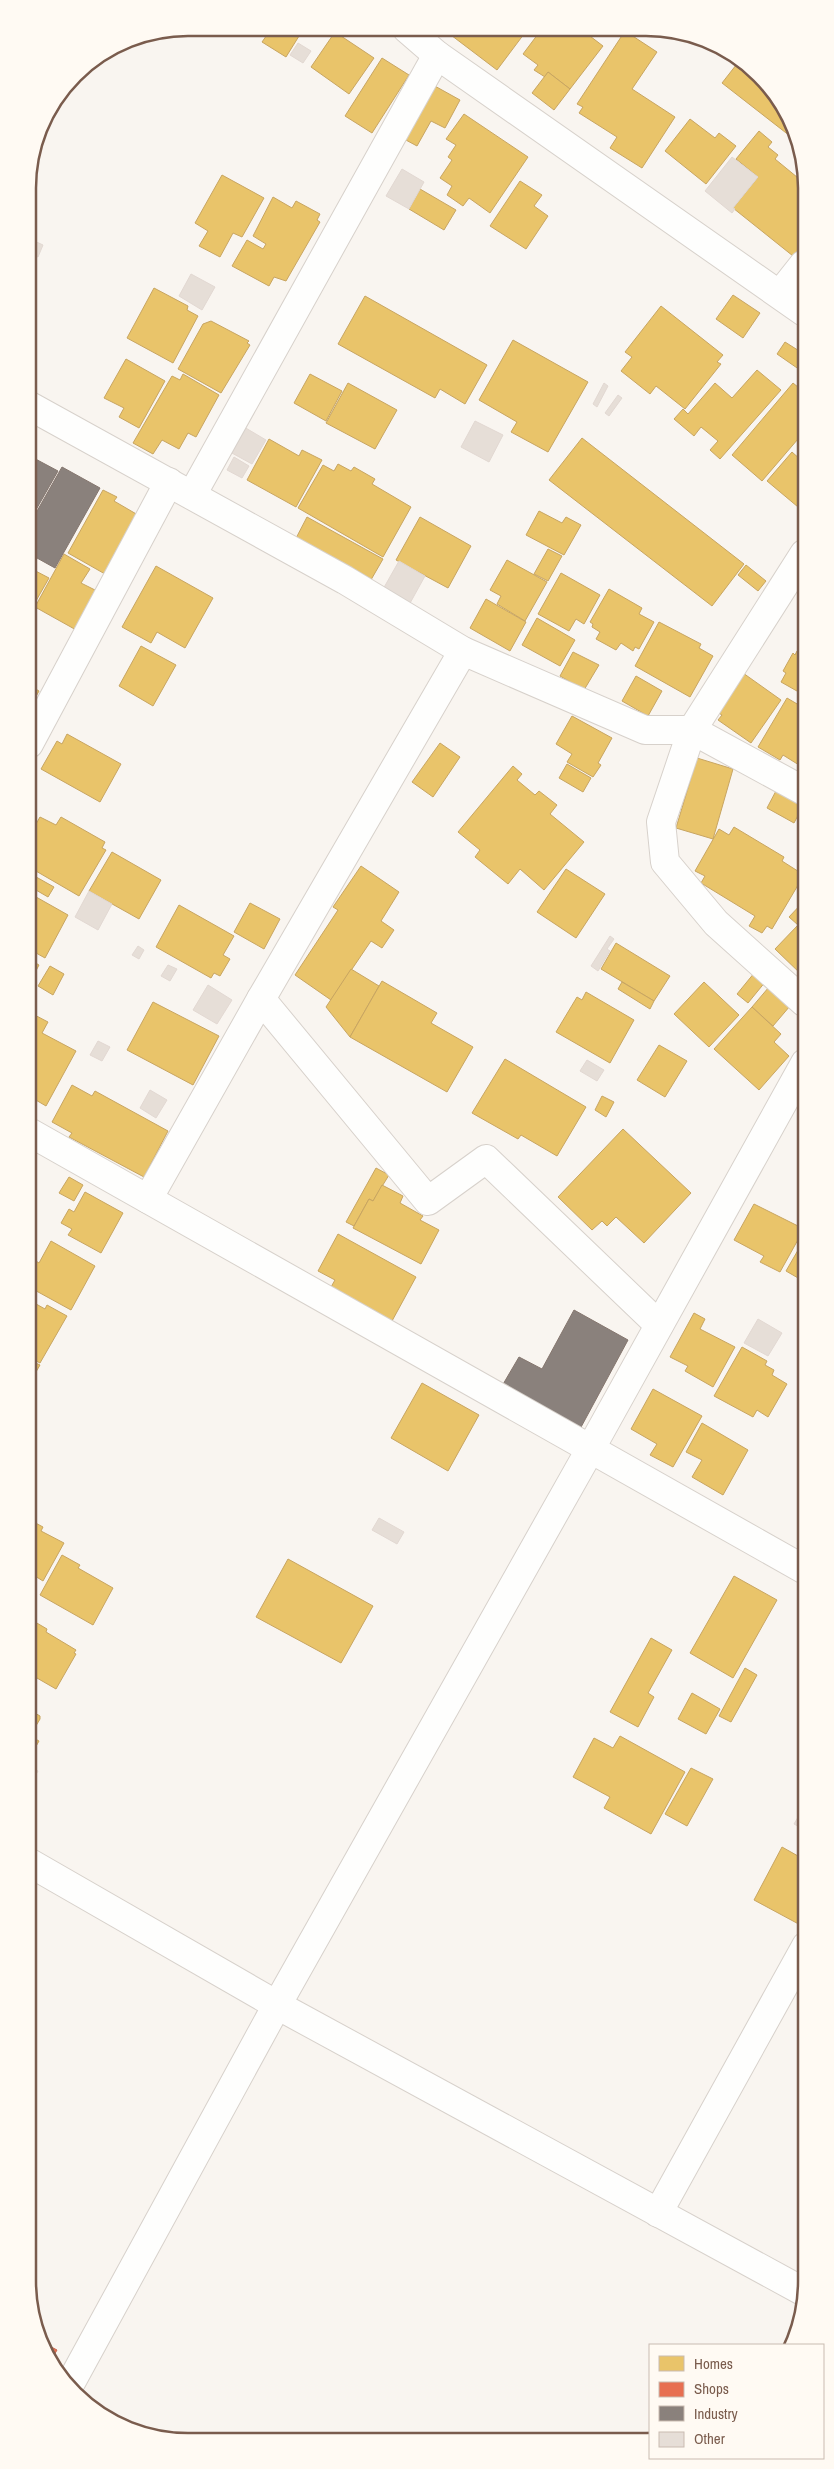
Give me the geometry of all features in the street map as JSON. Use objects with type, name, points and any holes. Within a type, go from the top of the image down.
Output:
[{"type":"street","points":[[418,36],[437,55],[798,307]]},
{"type":"street","points":[[192,495],[437,55]]},
{"type":"street","points":[[780,294],[798,272]]},
{"type":"street","points":[[37,410],[345,580],[463,651],[645,730],[692,730],[798,788]]},
{"type":"street","points":[[37,730],[169,482]]},
{"type":"street","points":[[798,564],[692,730],[661,822],[665,862],[716,923],[798,996]]},
{"type":"street","points":[[148,1199],[261,999],[463,651]]},
{"type":"street","points":[[261,999],[428,1200],[486,1159],[659,1325]]},
{"type":"street","points":[[72,2378],[276,2005],[591,1448],[798,1075]]},
{"type":"street","points":[[37,1136],[591,1448],[797,1559]]},
{"type":"street","points":[[36,1867],[276,2005],[797,2288]]},
{"type":"street","points":[[658,2212],[797,1962]]},
{"type":"building: Homes","points":[[453,36],[522,36],[497,70]]},
{"type":"building: Homes","points":[[536,36],[590,36],[603,46],[570,89],[548,72],[545,77],[534,70],[538,65],[523,54]]},
{"type":"building: Homes","points":[[622,36],[633,36],[657,52],[632,89],[675,117],[642,168],[610,148],[617,137],[579,113],[583,107],[577,104]]},
{"type":"building: Homes","points":[[266,37],[299,37],[286,57],[262,42]]},
{"type":"building: Homes","points":[[332,37],[342,37],[374,58],[349,94],[311,67]]},
{"type":"building: Homes","points":[[382,58],[409,75],[372,133],[345,116]]},
{"type":"building: Homes","points":[[735,66],[738,68],[753,81],[772,104],[787,134],[722,83]]},
{"type":"building: Homes","points":[[548,72],[570,89],[554,110],[532,93]]},
{"type":"building: Homes","points":[[433,85],[460,100],[445,128],[431,121],[417,146],[404,139]]},
{"type":"building: Homes","points":[[464,114],[528,157],[490,213],[469,198],[463,206],[447,195],[452,186],[440,178],[452,160],[448,157],[456,145],[446,139]]},
{"type":"building: Homes","points":[[690,119],[715,138],[719,133],[736,146],[706,184],[665,151]]},
{"type":"building: Homes","points":[[759,131],[772,142],[768,147],[778,155],[775,159],[797,177],[798,250],[793,256],[733,208],[758,177],[736,159]]},
{"type":"building: Homes","points":[[222,175],[264,198],[242,237],[233,233],[220,257],[199,246],[208,231],[195,223]]},
{"type":"building: Homes","points":[[520,181],[542,195],[534,206],[548,216],[526,249],[490,226]]},
{"type":"building: Homes","points":[[420,189],[456,210],[444,230],[409,209]]},
{"type":"building: Homes","points":[[273,197],[292,208],[296,201],[320,214],[317,220],[320,222],[286,281],[274,277],[269,286],[232,266],[247,240],[263,249],[266,244],[253,236]]},
{"type":"building: Homes","points":[[154,288],[188,306],[187,310],[198,316],[173,363],[127,338]]},
{"type":"building: Homes","points":[[733,295],[760,313],[743,338],[716,319]]},
{"type":"building: Homes","points":[[365,296],[487,365],[465,404],[440,389],[435,398],[338,344]]},
{"type":"building: Homes","points":[[661,306],[723,355],[717,362],[721,364],[685,409],[656,386],[650,394],[621,371],[632,357],[625,352]]},
{"type":"building: Homes","points":[[211,321],[249,341],[247,343],[250,345],[221,393],[178,369],[203,324]]},
{"type":"building: Homes","points":[[513,340],[588,382],[548,452],[511,432],[517,422],[479,400]]},
{"type":"building: Homes","points":[[785,342],[798,350],[798,369],[777,354]]},
{"type":"building: Homes","points":[[126,359],[165,381],[139,428],[119,417],[124,408],[104,398]]},
{"type":"building: Homes","points":[[757,370],[781,390],[720,459],[710,450],[718,441],[701,427],[694,436],[674,419],[683,409],[688,414],[715,383],[732,398]]},
{"type":"building: Homes","points":[[183,374],[219,395],[196,437],[188,433],[179,449],[162,440],[153,454],[133,443],[172,376],[180,380]]},
{"type":"building: Homes","points":[[310,374],[342,391],[326,421],[294,403]]},
{"type":"building: Homes","points":[[348,383],[397,410],[375,449],[326,423]]},
{"type":"building: Homes","points":[[793,383],[798,387],[798,439],[762,481],[732,455]]},
{"type":"building: Homes","points":[[582,438],[744,564],[712,606],[549,480]]},
{"type":"building: Homes","points":[[269,439],[299,456],[302,450],[322,460],[296,507],[247,480]]},
{"type":"building: Homes","points":[[792,452],[798,457],[798,507],[767,481]]},
{"type":"building: Homes","points":[[338,464],[351,471],[354,467],[375,479],[372,484],[411,507],[383,557],[298,508],[323,465],[334,471]]},
{"type":"building: Homes","points":[[103,490],[117,497],[114,501],[138,515],[105,574],[68,553]]},
{"type":"building: Homes","points":[[539,511],[562,523],[566,517],[581,525],[564,555],[526,535]]},
{"type":"building: Homes","points":[[307,517],[383,559],[368,585],[293,544]]},
{"type":"building: Homes","points":[[420,517],[471,546],[448,588],[396,560]]},
{"type":"building: Homes","points":[[548,549],[562,556],[548,581],[534,574]]},
{"type":"building: Homes","points":[[64,554],[90,569],[81,583],[99,592],[78,631],[37,608],[37,604]]},
{"type":"building: Homes","points":[[507,560],[547,582],[525,621],[497,604],[501,596],[490,590]]},
{"type":"building: Homes","points":[[746,565],[766,581],[758,591],[738,575]]},
{"type":"building: Homes","points":[[156,566],[213,598],[185,648],[157,632],[151,643],[122,627]]},
{"type":"building: Homes","points":[[37,572],[49,578],[37,599]]},
{"type":"building: Homes","points":[[561,573],[600,595],[584,624],[576,619],[569,631],[538,614]]},
{"type":"building: Homes","points":[[609,589],[642,608],[639,614],[654,622],[639,649],[635,647],[633,651],[621,643],[616,650],[596,639],[600,632],[592,627],[593,624],[590,622]]},
{"type":"building: Homes","points":[[486,599],[526,622],[510,651],[470,628]]},
{"type":"building: Homes","points":[[537,618],[575,640],[560,666],[522,645]]},
{"type":"building: Homes","points":[[659,622],[701,644],[699,648],[713,656],[690,697],[635,666]]},
{"type":"building: Homes","points":[[141,646],[176,665],[153,706],[119,686]]},
{"type":"building: Homes","points":[[798,651],[798,691],[781,682],[786,673],[783,671],[793,653],[795,655]]},
{"type":"building: Homes","points":[[573,652],[599,665],[584,690],[560,676]]},
{"type":"building: Homes","points":[[743,673],[781,700],[751,743],[718,720],[722,715],[717,712]]},
{"type":"building: Homes","points":[[636,676],[662,691],[648,716],[622,701]]},
{"type":"building: Homes","points":[[787,698],[798,704],[798,764],[783,755],[780,760],[758,747]]},
{"type":"building: Homes","points":[[572,716],[612,738],[598,763],[601,765],[593,777],[567,762],[572,754],[556,744]]},
{"type":"building: Homes","points":[[67,734],[121,764],[100,802],[41,769],[57,741],[62,744]]},
{"type":"building: Homes","points":[[440,743],[460,757],[433,797],[412,782]]},
{"type":"building: Homes","points":[[697,758],[733,769],[713,839],[676,828]]},
{"type":"building: Homes","points":[[567,764],[591,778],[583,792],[559,778]]},
{"type":"building: Homes","points":[[513,766],[522,774],[517,780],[535,795],[539,791],[557,805],[550,814],[584,842],[544,890],[520,869],[508,884],[475,857],[480,850],[458,832]]},
{"type":"building: Homes","points":[[777,789],[798,801],[798,816],[794,823],[767,808]]},
{"type":"building: Homes","points":[[40,817],[56,825],[61,817],[105,842],[102,848],[106,850],[79,896],[37,871],[37,823]]},
{"type":"building: Homes","points":[[734,827],[784,857],[782,861],[798,871],[798,886],[772,929],[767,926],[762,933],[749,926],[755,916],[701,883],[705,876],[695,871],[719,829],[729,835]]},
{"type":"building: Homes","points":[[112,852],[161,880],[139,919],[89,891]]},
{"type":"building: Homes","points":[[361,866],[399,892],[381,921],[394,930],[382,948],[371,941],[331,1000],[295,975],[338,910],[333,907]]},
{"type":"building: Homes","points":[[566,869],[605,894],[576,938],[537,912]]},
{"type":"building: Homes","points":[[37,877],[54,887],[48,897],[37,890]]},
{"type":"building: Homes","points":[[37,897],[68,915],[45,958],[37,953]]},
{"type":"building: Homes","points":[[250,903],[280,919],[264,949],[234,932]]},
{"type":"building: Homes","points":[[179,905],[234,936],[223,955],[230,959],[220,976],[214,973],[211,978],[156,947]]},
{"type":"building: Homes","points":[[798,908],[798,925],[789,917]]},
{"type":"building: Homes","points":[[798,925],[798,971],[775,949]]},
{"type":"building: Homes","points":[[616,943],[670,976],[654,1001],[601,969]]},
{"type":"building: Homes","points":[[50,966],[64,974],[53,995],[38,986]]},
{"type":"building: Homes","points":[[351,969],[379,986],[350,1037],[326,1007]]},
{"type":"building: Homes","points":[[755,972],[766,981],[748,1003],[737,994]]},
{"type":"building: Homes","points":[[382,981],[437,1013],[431,1023],[473,1047],[447,1092],[350,1037]]},
{"type":"building: Homes","points":[[622,982],[654,1001],[650,1009],[618,989]]},
{"type":"building: Homes","points":[[704,982],[739,1015],[709,1047],[674,1014]]},
{"type":"building: Homes","points":[[769,987],[790,1006],[773,1026],[752,1007]]},
{"type":"building: Homes","points":[[586,992],[634,1020],[610,1063],[556,1032],[577,997],[582,1000]]},
{"type":"building: Homes","points":[[153,1002],[219,1036],[193,1085],[127,1050]]},
{"type":"building: Homes","points":[[752,1007],[781,1034],[774,1042],[789,1056],[759,1090],[714,1049]]},
{"type":"building: Homes","points":[[37,1016],[48,1022],[42,1033],[76,1051],[46,1106],[37,1100]]},
{"type":"building: Homes","points":[[659,1045],[687,1061],[665,1097],[637,1080]]},
{"type":"building: Homes","points":[[505,1059],[586,1107],[557,1156],[521,1135],[518,1139],[472,1113]]},
{"type":"building: Homes","points":[[72,1085],[92,1096],[95,1091],[168,1131],[144,1177],[69,1137],[72,1133],[52,1122]]},
{"type":"building: Homes","points":[[602,1096],[614,1102],[606,1117],[595,1110]]},
{"type":"building: Homes","points":[[623,1129],[691,1193],[644,1243],[616,1217],[607,1226],[602,1221],[592,1230],[558,1197]]},
{"type":"building: Homes","points":[[376,1168],[389,1175],[373,1201],[369,1199],[354,1226],[346,1222]]},
{"type":"building: Homes","points":[[69,1177],[83,1185],[74,1201],[59,1193]]},
{"type":"building: Homes","points":[[382,1185],[403,1196],[400,1203],[423,1216],[420,1220],[439,1230],[421,1264],[353,1228],[369,1199],[373,1201]]},
{"type":"building: Homes","points":[[85,1192],[123,1213],[101,1253],[68,1235],[72,1229],[61,1223],[69,1209],[74,1212]]},
{"type":"building: Homes","points":[[754,1204],[798,1226],[797,1241],[780,1272],[760,1262],[764,1256],[734,1240]]},
{"type":"building: Homes","points":[[338,1234],[416,1277],[392,1321],[379,1314],[377,1317],[346,1300],[348,1296],[331,1287],[335,1280],[318,1271]]},
{"type":"building: Homes","points":[[51,1241],[95,1266],[71,1310],[36,1291],[36,1261],[39,1263]]},
{"type":"building: Homes","points":[[797,1251],[797,1278],[786,1271]]},
{"type":"building: Homes","points":[[36,1304],[45,1309],[47,1305],[67,1316],[40,1363],[36,1361]]},
{"type":"building: Homes","points":[[694,1313],[705,1319],[700,1329],[735,1347],[713,1387],[685,1371],[688,1366],[670,1357]]},
{"type":"building: Homes","points":[[742,1347],[767,1361],[765,1365],[774,1370],[772,1375],[787,1384],[768,1417],[757,1410],[753,1417],[714,1396]]},
{"type":"building: Homes","points":[[422,1383],[479,1415],[448,1471],[391,1438]]},
{"type":"building: Homes","points":[[653,1389],[702,1416],[673,1467],[650,1455],[657,1444],[631,1429]]},
{"type":"building: Homes","points":[[702,1423],[748,1450],[723,1495],[692,1477],[702,1460],[686,1452]]},
{"type":"building: Homes","points":[[36,1523],[43,1527],[41,1531],[64,1543],[43,1581],[36,1577]]},
{"type":"building: Homes","points":[[62,1555],[80,1565],[78,1568],[113,1588],[93,1625],[40,1595]]},
{"type":"building: Homes","points":[[288,1559],[373,1606],[341,1663],[256,1617]]},
{"type":"building: Homes","points":[[734,1576],[777,1600],[733,1678],[690,1653]]},
{"type":"building: Homes","points":[[36,1623],[47,1629],[46,1632],[76,1650],[74,1653],[76,1654],[56,1689],[36,1678]]},
{"type":"building: Homes","points":[[651,1638],[672,1650],[648,1693],[654,1697],[638,1727],[610,1712]]},
{"type":"building: Homes","points":[[745,1668],[757,1675],[731,1722],[719,1716]]},
{"type":"building: Homes","points":[[692,1693],[720,1709],[706,1734],[678,1719]]},
{"type":"building: Homes","points":[[36,1714],[40,1716],[36,1725]]},
{"type":"building: Homes","points":[[620,1736],[685,1772],[651,1834],[604,1808],[610,1797],[573,1777],[594,1738],[613,1748]]},
{"type":"building: Homes","points":[[691,1768],[713,1779],[687,1826],[665,1814]]},
{"type":"building: Homes","points":[[782,1847],[797,1856],[797,1923],[754,1900]]},
{"type":"building: Industry","points":[[37,460],[58,471],[37,508]]},
{"type":"building: Industry","points":[[62,467],[100,488],[55,568],[37,558],[37,511]]},
{"type":"building: Industry","points":[[574,1310],[628,1340],[580,1429],[502,1386],[519,1357],[542,1369]]},
{"type":"building: Other","points":[[298,43],[311,51],[303,63],[290,55]]},
{"type":"building: Other","points":[[732,157],[758,177],[733,208],[735,209],[732,213],[705,191]]},
{"type":"building: Other","points":[[402,169],[424,182],[409,209],[386,196]]},
{"type":"building: Other","points":[[37,242],[43,245],[37,257]]},
{"type":"building: Other","points":[[191,274],[215,287],[202,310],[179,296]]},
{"type":"building: Other","points":[[604,383],[608,386],[597,407],[593,404]]},
{"type":"building: Other","points":[[618,395],[622,398],[609,416],[605,413]]},
{"type":"building: Other","points":[[475,421],[503,435],[489,462],[461,447]]},
{"type":"building: Other","points":[[244,427],[266,440],[252,464],[230,452]]},
{"type":"building: Other","points":[[234,457],[249,466],[242,478],[227,470]]},
{"type":"building: Other","points":[[399,561],[425,576],[409,605],[382,591]]},
{"type":"building: Other","points":[[89,891],[112,904],[98,930],[75,917]]},
{"type":"building: Other","points":[[610,936],[614,939],[607,949],[610,951],[598,971],[591,966]]},
{"type":"building: Other","points":[[138,946],[144,950],[139,959],[132,955]]},
{"type":"building: Other","points":[[168,965],[177,969],[170,981],[161,976]]},
{"type":"building: Other","points":[[208,985],[232,1000],[217,1024],[193,1010]]},
{"type":"building: Other","points":[[98,1041],[110,1047],[102,1061],[90,1055]]},
{"type":"building: Other","points":[[587,1060],[604,1070],[597,1081],[580,1071]]},
{"type":"building: Other","points":[[150,1090],[167,1100],[156,1118],[140,1108]]},
{"type":"building: Other","points":[[758,1319],[782,1333],[768,1356],[744,1343]]},
{"type":"building: Other","points":[[379,1518],[404,1532],[397,1544],[372,1530]]}]
